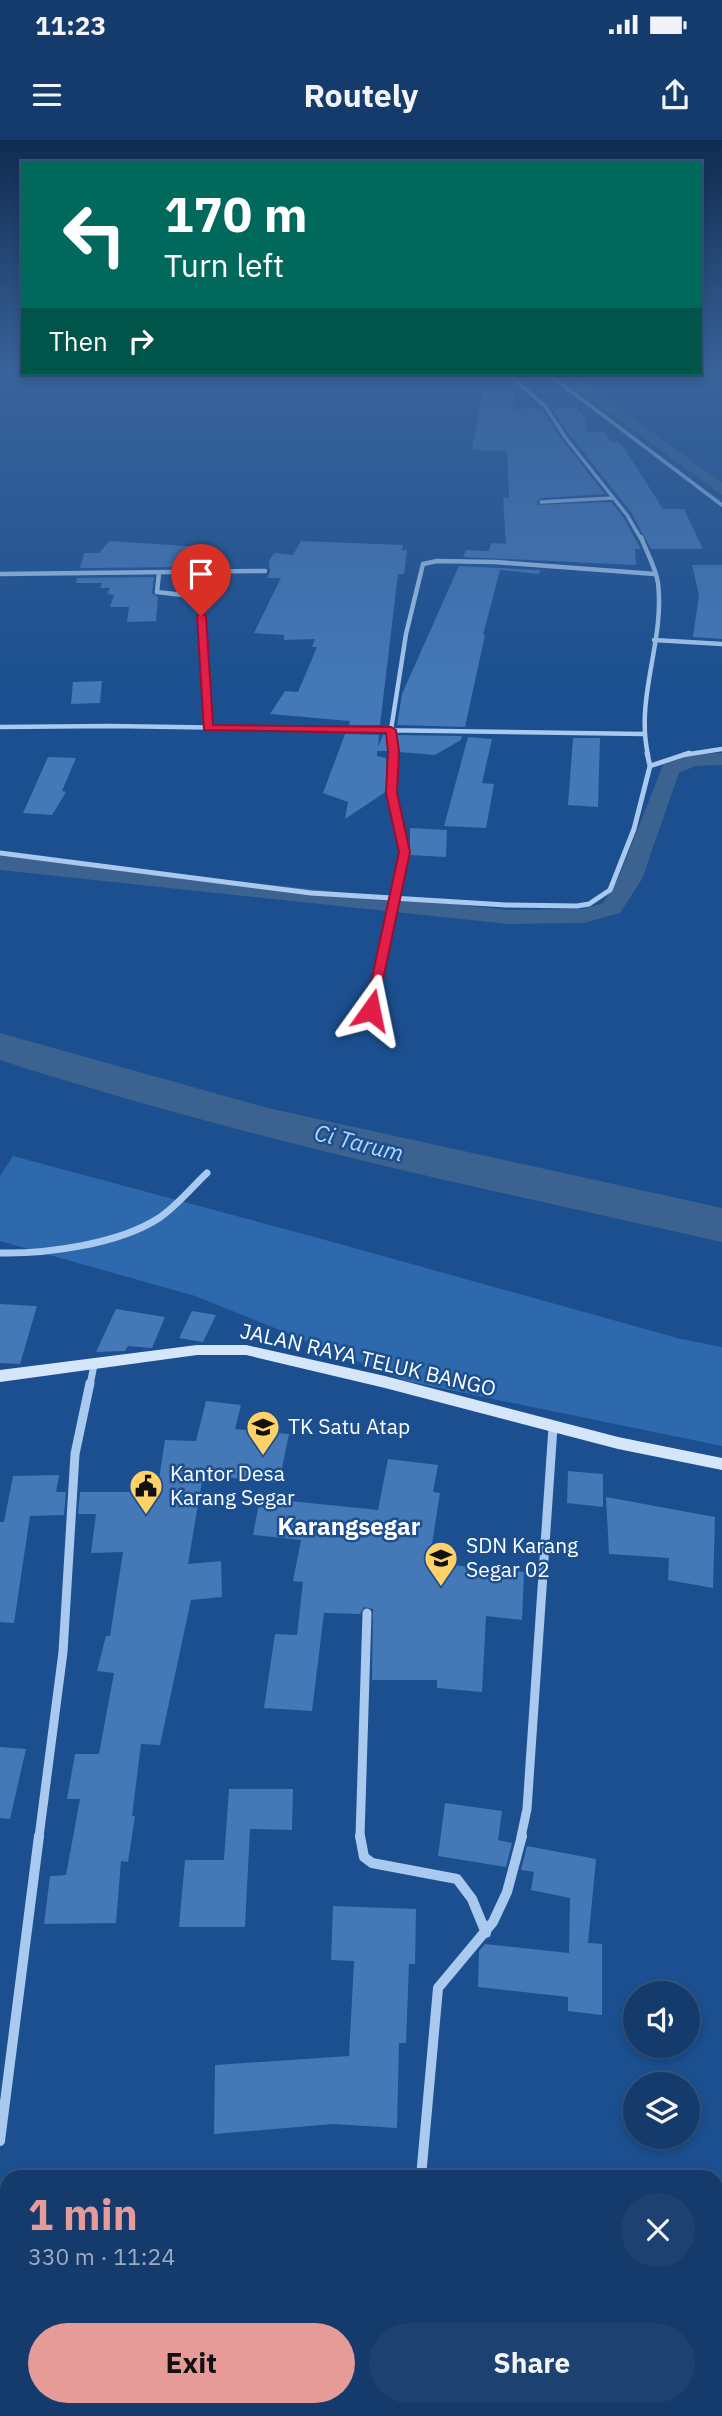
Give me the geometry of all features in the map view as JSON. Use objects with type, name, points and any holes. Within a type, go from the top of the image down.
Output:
[{"type":"main road","name":"JALAN RAYA TELUK BANGO","points":[[0,1376],[197,1350],[246,1350],[385,1382],[553,1427],[722,1464]]},
{"type":"street","points":[[0,853],[310,893],[396,896],[533,907],[578,906],[600,898],[610,890],[634,830],[650,766],[643,734],[660,599],[655,574],[641,538],[596,476]]},
{"type":"street","points":[[684,476],[722,505]]},
{"type":"street","points":[[541,502],[613,498]]},
{"type":"street","points":[[371,1010],[405,852],[392,793],[394,751],[391,730],[406,634],[425,562],[483,562],[655,574]]},
{"type":"street","points":[[207,571],[201,597],[208,728]]},
{"type":"street","points":[[0,574],[265,571]]},
{"type":"street","points":[[159,573],[156,592],[201,597]]},
{"type":"street","points":[[654,640],[722,644]]},
{"type":"street","points":[[0,727],[643,734]]},
{"type":"street","points":[[650,766],[689,753],[722,749]]},
{"type":"street","points":[[0,1253],[74,1248],[156,1220],[207,1173]]},
{"type":"street","points":[[0,2141],[63,1652],[75,1454],[94,1365]]},
{"type":"street","points":[[422,2170],[438,1988],[447,1972],[486,1933],[502,1902],[517,1858],[527,1810],[553,1427]]},
{"type":"street","points":[[367,1613],[360,1846],[364,1857],[372,1863],[457,1879],[472,1899],[486,1933]]},
{"type":"shaded area","points":[[13,1156],[681,1339],[722,1347],[722,1446],[406,1381],[195,1296],[0,1241],[0,1176]]},
{"type":"building","points":[[508,476],[591,476],[605,494],[541,498],[537,501],[538,505],[611,502],[641,549],[635,549],[636,565],[463,557],[466,550],[489,551],[491,543],[506,544],[503,498],[509,498]]},
{"type":"building","points":[[603,476],[642,476],[663,509],[684,509],[703,549],[651,549],[631,512]]},
{"type":"building","points":[[109,541],[201,547],[190,567],[80,568],[84,553],[99,553]]},
{"type":"building","points":[[301,541],[403,545],[402,550],[407,550],[404,574],[398,574],[380,725],[349,725],[350,721],[270,714],[285,691],[298,692],[317,647],[312,647],[315,639],[284,640],[284,635],[254,633],[281,578],[267,578],[270,572],[269,561],[274,553],[293,555]]},
{"type":"building","points":[[692,565],[722,565],[722,639],[693,637],[699,595]]},
{"type":"building","points":[[459,566],[540,570],[539,574],[500,570],[483,635],[465,727],[397,725],[402,694]]},
{"type":"building","points":[[154,577],[152,593],[158,597],[156,621],[127,622],[129,607],[110,607],[114,595],[107,594],[110,588],[100,588],[102,583],[76,583],[77,578]]},
{"type":"building","points":[[102,681],[100,703],[71,704],[73,682]]},
{"type":"building","points":[[345,734],[379,735],[378,747],[383,735],[387,735],[389,751],[377,751],[377,756],[386,758],[387,791],[345,819],[348,802],[323,793]]},
{"type":"building","points":[[396,735],[462,736],[461,740],[435,755],[399,752]]},
{"type":"building","points":[[468,737],[492,739],[482,783],[494,784],[486,828],[444,826]]},
{"type":"building","points":[[573,738],[600,738],[598,807],[568,805]]},
{"type":"building","points":[[48,757],[76,758],[62,791],[66,792],[52,815],[23,813]]},
{"type":"building","points":[[410,828],[447,830],[446,857],[410,855]]},
{"type":"building","points":[[0,1304],[37,1306],[20,1364],[0,1363]]},
{"type":"building","points":[[116,1309],[165,1317],[152,1348],[128,1346],[125,1351],[96,1352]]},
{"type":"building","points":[[192,1311],[216,1315],[203,1342],[179,1338]]},
{"type":"building","points":[[206,1401],[241,1405],[235,1429],[289,1434],[279,1483],[203,1475],[188,1564],[221,1561],[222,1597],[191,1600],[160,1745],[141,1744],[132,1816],[135,1816],[128,1862],[121,1861],[116,1923],[44,1924],[50,1876],[66,1875],[80,1799],[67,1799],[75,1754],[99,1754],[114,1673],[97,1671],[106,1636],[110,1636],[123,1552],[91,1553],[96,1514],[78,1514],[80,1492],[157,1492],[165,1440],[196,1441]]},
{"type":"building","points":[[388,1459],[438,1465],[433,1492],[440,1493],[429,1563],[524,1572],[522,1620],[486,1616],[482,1692],[437,1688],[437,1680],[372,1680],[373,1609],[364,1607],[360,1614],[324,1613],[312,1711],[264,1708],[275,1634],[297,1635],[303,1582],[293,1581],[301,1540],[253,1535],[260,1498],[378,1510]]},
{"type":"building","points":[[568,1471],[603,1474],[603,1507],[567,1503]]},
{"type":"building","points":[[59,1475],[56,1492],[66,1492],[64,1515],[30,1516],[14,1623],[0,1622],[0,1522],[4,1522],[13,1476]]},
{"type":"building","points":[[606,1497],[715,1517],[713,1588],[668,1580],[669,1558],[609,1554]]},
{"type":"building","points":[[0,1747],[26,1749],[10,1819],[0,1818]]},
{"type":"building","points":[[229,1789],[293,1789],[292,1830],[250,1829],[245,1927],[179,1927],[185,1860],[224,1860]]},
{"type":"building","points":[[445,1803],[502,1811],[498,1840],[512,1843],[506,1867],[438,1856]]},
{"type":"building","points":[[527,1846],[596,1859],[588,1943],[602,1944],[602,2015],[568,2011],[568,1997],[478,1987],[479,1951],[485,1944],[569,1953],[570,1898],[531,1890],[534,1872],[521,1870]]},
{"type":"building","points":[[333,1906],[416,1909],[415,1964],[409,1964],[406,2043],[399,2043],[397,2128],[333,2124],[214,2134],[215,2065],[349,2056],[354,1961],[331,1960]]},
{"type":"waterway","points":[[703,476],[722,490]]},
{"type":"waterway","points":[[0,863],[508,917],[584,916],[612,908],[630,879],[670,769],[692,760],[722,759]]},
{"type":"waterway","name":"Ci Tarum","points":[[0,1046],[88,1074],[268,1123],[722,1225]]},
{"type":"place","name":"TK Satu Atap","points":[[263,1457]]},
{"type":"place","name":"Kantor Desa Karang Segar","points":[[146,1516]]},
{"type":"place","name":"SDN Karang Segar 02","points":[[441,1588]]},
{"type":"district","name":"Karangsegar","points":[[349,1527]]},
{"type":"route","points":[[201,616],[208,728],[391,730],[394,751],[392,793],[405,852],[371,1010]]}]
